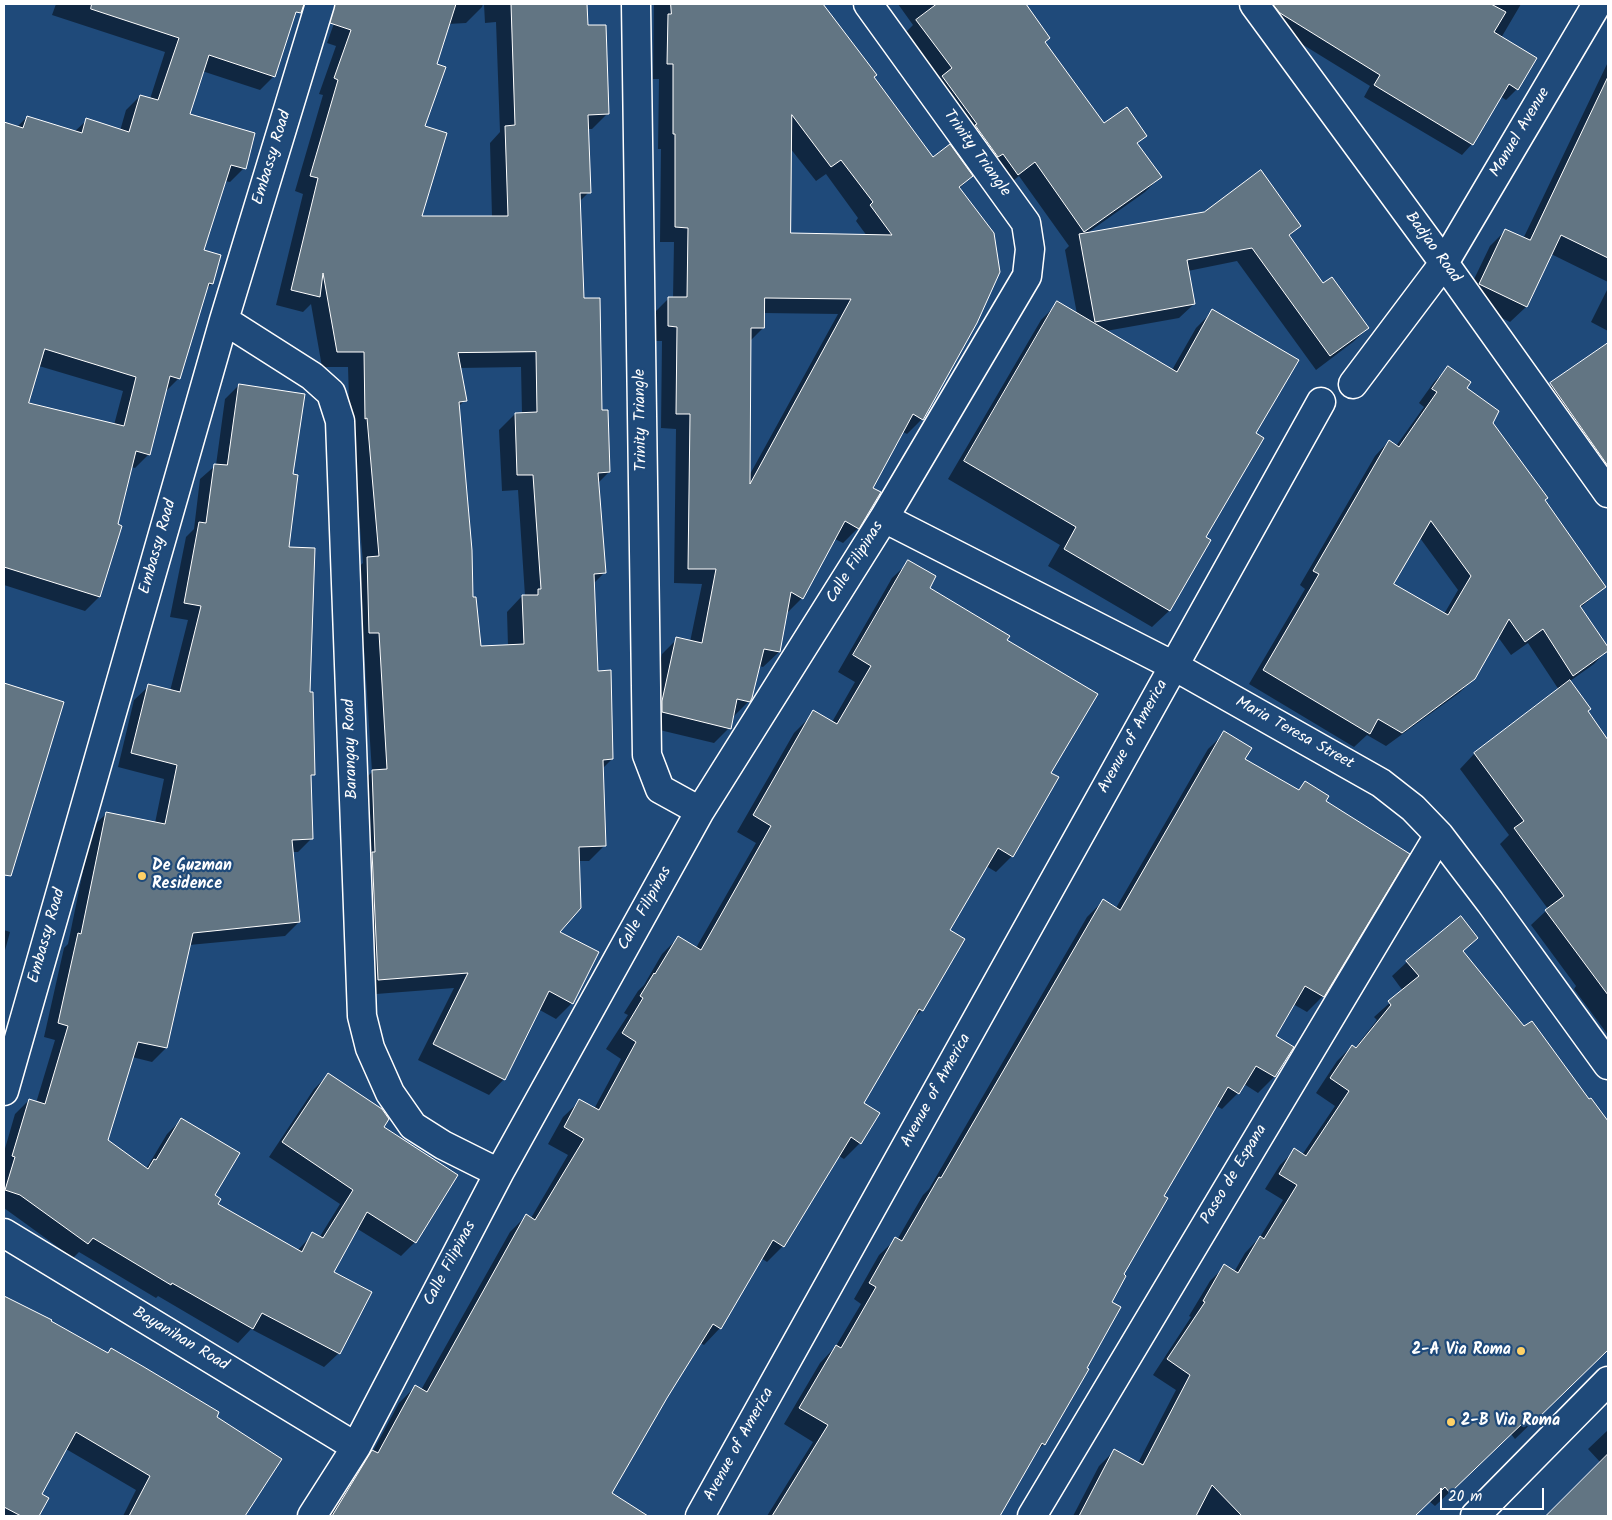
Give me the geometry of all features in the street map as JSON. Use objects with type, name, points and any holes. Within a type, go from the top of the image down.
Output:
[{"type":"street","name":"Embassy Road","points":[[4,1091],[224,320],[320,4]]},
{"type":"street","name":"Trinity Triangle","points":[[636,4],[647,756],[660,789],[700,811]]},
{"type":"street","name":"Trinity Triangle","points":[[868,4],[1026,223],[1030,250],[1027,276],[1003,315]]},
{"type":"street","name":"Badjao Road","points":[[1254,4],[1444,263],[1608,494]]},
{"type":"street","name":"Manuel Avenue","points":[[1353,384],[1444,263],[1597,4]]},
{"type":"street","name":"Calle Filipinas","points":[[312,1516],[356,1447],[499,1173],[700,811],[884,518],[1003,315]]},
{"type":"street","name":"Barangay Road","points":[[224,320],[312,376],[330,392],[340,421],[362,1016],[370,1048],[390,1092],[413,1126],[443,1145],[499,1173]]},
{"type":"street","name":"Avenue of America","points":[[700,1516],[1321,402]]},
{"type":"street","name":"Maria Teresa Street","points":[[884,518],[1174,666],[1381,782],[1413,808],[1439,835],[1608,1065]]},
{"type":"street","name":"Paseo de Espana","points":[[1032,1516],[1439,835]]},
{"type":"street","name":"Bayanihan Road","points":[[4,1232],[356,1447]]},
{"type":"street","points":[[1475,1516],[1608,1381]]},
{"type":"building","points":[[92,4],[304,4],[301,13],[296,12],[275,77],[209,55],[190,114],[255,133],[246,169],[231,165],[204,250],[221,255],[213,284],[209,283],[180,379],[170,376],[150,455],[136,451],[118,524],[122,526],[100,597],[4,567],[4,122],[23,128],[27,116],[82,133],[86,118],[129,132],[140,95],[158,100],[179,38],[91,9]],"holes":[[[45,349],[136,377],[124,426],[29,403]]]},
{"type":"building","points":[[335,4],[456,4],[437,64],[446,67],[425,126],[447,133],[422,216],[508,216],[505,126],[515,125],[511,4],[587,4],[588,25],[606,25],[609,114],[588,115],[591,193],[580,193],[584,298],[600,298],[602,410],[608,410],[610,472],[598,473],[606,573],[594,574],[598,671],[611,670],[613,759],[603,760],[606,846],[579,847],[581,908],[560,932],[599,952],[573,1004],[549,991],[505,1080],[433,1044],[468,973],[378,980],[372,852],[375,852],[372,770],[387,769],[379,633],[369,633],[367,557],[379,556],[367,418],[365,419],[364,352],[337,352],[323,273],[320,297],[291,290],[318,178],[310,176],[338,80],[334,78],[351,30],[330,23]],"holes":[[[536,352],[537,412],[515,413],[517,475],[533,475],[541,589],[538,589],[538,595],[522,595],[524,644],[481,646],[476,597],[473,597],[472,550],[459,402],[467,401],[458,353]]]},
{"type":"building","points":[[671,4],[823,4],[877,75],[874,77],[933,157],[950,144],[973,176],[959,187],[994,233],[1000,272],[977,323],[923,420],[913,414],[873,488],[881,492],[859,529],[845,521],[803,599],[791,592],[780,652],[764,649],[752,698],[750,702],[737,699],[731,729],[662,712],[662,701],[676,637],[702,643],[716,569],[688,569],[690,414],[676,414],[677,327],[668,326],[668,297],[687,297],[688,228],[675,227],[673,64],[667,64],[668,14],[671,14]],"holes":[[[792,115],[831,167],[841,160],[873,202],[870,205],[892,235],[791,233]],[[765,298],[851,299],[750,484],[751,328],[764,328]]]},
{"type":"building","points":[[937,4],[1026,4],[1050,38],[1045,42],[1104,123],[1127,107],[1147,136],[1137,143],[1162,177],[1084,232],[1035,162],[1018,175],[1003,154],[998,157],[942,76],[952,68],[916,20]]},
{"type":"building","points":[[1273,4],[1491,4],[1506,12],[1494,32],[1537,58],[1518,90],[1509,84],[1473,145],[1374,85],[1380,75],[1280,13]]},
{"type":"building","points":[[1608,77],[1608,258],[1561,235],[1527,307],[1479,284],[1505,229],[1530,240]]},
{"type":"building","points":[[1261,170],[1301,226],[1289,235],[1323,283],[1332,277],[1369,328],[1330,356],[1252,248],[1187,260],[1195,304],[1095,322],[1079,234],[1204,212]]},
{"type":"building","points":[[1057,301],[1177,372],[1212,309],[1299,360],[1256,433],[1264,438],[1206,537],[1211,540],[1170,611],[1064,549],[1076,527],[964,461]]},
{"type":"building","points":[[1608,343],[1608,466],[1550,383]]},
{"type":"building","points":[[1448,366],[1471,382],[1467,388],[1499,411],[1493,423],[1548,498],[1545,500],[1606,587],[1580,606],[1608,647],[1608,651],[1573,676],[1543,629],[1525,642],[1509,619],[1475,679],[1402,733],[1378,719],[1370,734],[1263,670],[1319,574],[1313,571],[1389,440],[1399,447],[1437,392],[1432,389]],"holes":[[[1431,521],[1471,576],[1448,615],[1394,584]]]},
{"type":"building","points":[[239,384],[305,394],[293,474],[298,475],[289,547],[315,548],[310,692],[313,692],[315,775],[311,775],[313,839],[292,840],[300,922],[193,933],[167,1048],[138,1042],[108,1140],[148,1169],[154,1159],[156,1160],[181,1118],[240,1153],[215,1195],[221,1199],[218,1204],[302,1252],[312,1232],[323,1238],[353,1190],[282,1142],[328,1073],[382,1109],[389,1119],[384,1127],[458,1175],[416,1243],[367,1212],[334,1272],[372,1292],[340,1354],[262,1313],[253,1329],[172,1283],[171,1285],[93,1238],[88,1244],[20,1195],[5,1190],[15,1157],[12,1156],[29,1099],[45,1104],[68,1026],[58,1023],[78,933],[81,934],[106,812],[165,824],[177,765],[131,753],[148,684],[180,692],[201,606],[184,603],[199,522],[206,523],[214,464],[227,465]]},
{"type":"building","points":[[908,560],[936,576],[930,588],[1010,636],[1007,640],[1098,694],[1051,773],[1059,777],[1013,857],[998,848],[950,930],[965,939],[923,1011],[919,1009],[864,1103],[880,1113],[861,1144],[851,1137],[784,1247],[773,1240],[721,1329],[713,1324],[667,1398],[612,1493],[648,1516],[332,1516],[372,1450],[378,1453],[415,1385],[427,1392],[526,1214],[535,1220],[584,1139],[564,1127],[579,1099],[599,1110],[636,1042],[622,1033],[643,998],[640,996],[678,936],[701,950],[771,826],[753,815],[813,710],[837,724],[871,666],[853,655]]},
{"type":"building","points":[[1570,680],[1591,709],[1588,711],[1608,740],[1608,995],[1545,910],[1564,896],[1514,828],[1524,821],[1474,753]]},
{"type":"building","points":[[4,683],[64,702],[11,876],[4,875]]},
{"type":"building","points":[[1224,731],[1252,748],[1245,759],[1299,790],[1305,781],[1329,796],[1326,801],[1410,854],[1324,997],[1305,986],[1276,1036],[1294,1047],[1275,1077],[1256,1066],[1239,1094],[1228,1087],[1164,1196],[1168,1198],[1124,1274],[1126,1276],[1112,1302],[1121,1307],[1087,1368],[1089,1369],[1045,1445],[1042,1443],[1000,1516],[772,1516],[828,1425],[799,1408],[836,1345],[841,1348],[876,1287],[869,1283],[895,1237],[902,1241],[939,1177],[941,1178],[1103,899],[1120,910]]},
{"type":"building","points":[[1461,916],[1478,938],[1463,951],[1524,1026],[1532,1021],[1589,1099],[1591,1098],[1608,1121],[1608,1350],[1531,1425],[1526,1420],[1450,1493],[1445,1487],[1415,1516],[1242,1516],[1212,1485],[1196,1516],[1079,1516],[1114,1449],[1143,1465],[1190,1375],[1167,1359],[1205,1302],[1203,1301],[1224,1264],[1238,1273],[1260,1236],[1264,1239],[1297,1185],[1279,1174],[1294,1148],[1306,1156],[1349,1091],[1330,1078],[1352,1045],[1356,1048],[1391,1005],[1388,1001],[1419,976],[1406,961]]},
{"type":"building","points":[[4,1296],[52,1320],[108,1353],[111,1348],[144,1367],[219,1412],[217,1417],[282,1459],[245,1516],[129,1516],[150,1476],[76,1432],[42,1494],[49,1498],[39,1516],[21,1516],[4,1507]]},
{"type":"building","points":[[1608,1454],[1608,1516],[1546,1516]]},
{"type":"place","name":"De Guzman Residence","points":[[142,876]]},
{"type":"place","name":"2-A Via Roma","points":[[1521,1351]]},
{"type":"place","name":"2-B Via Roma","points":[[1451,1422]]}]
